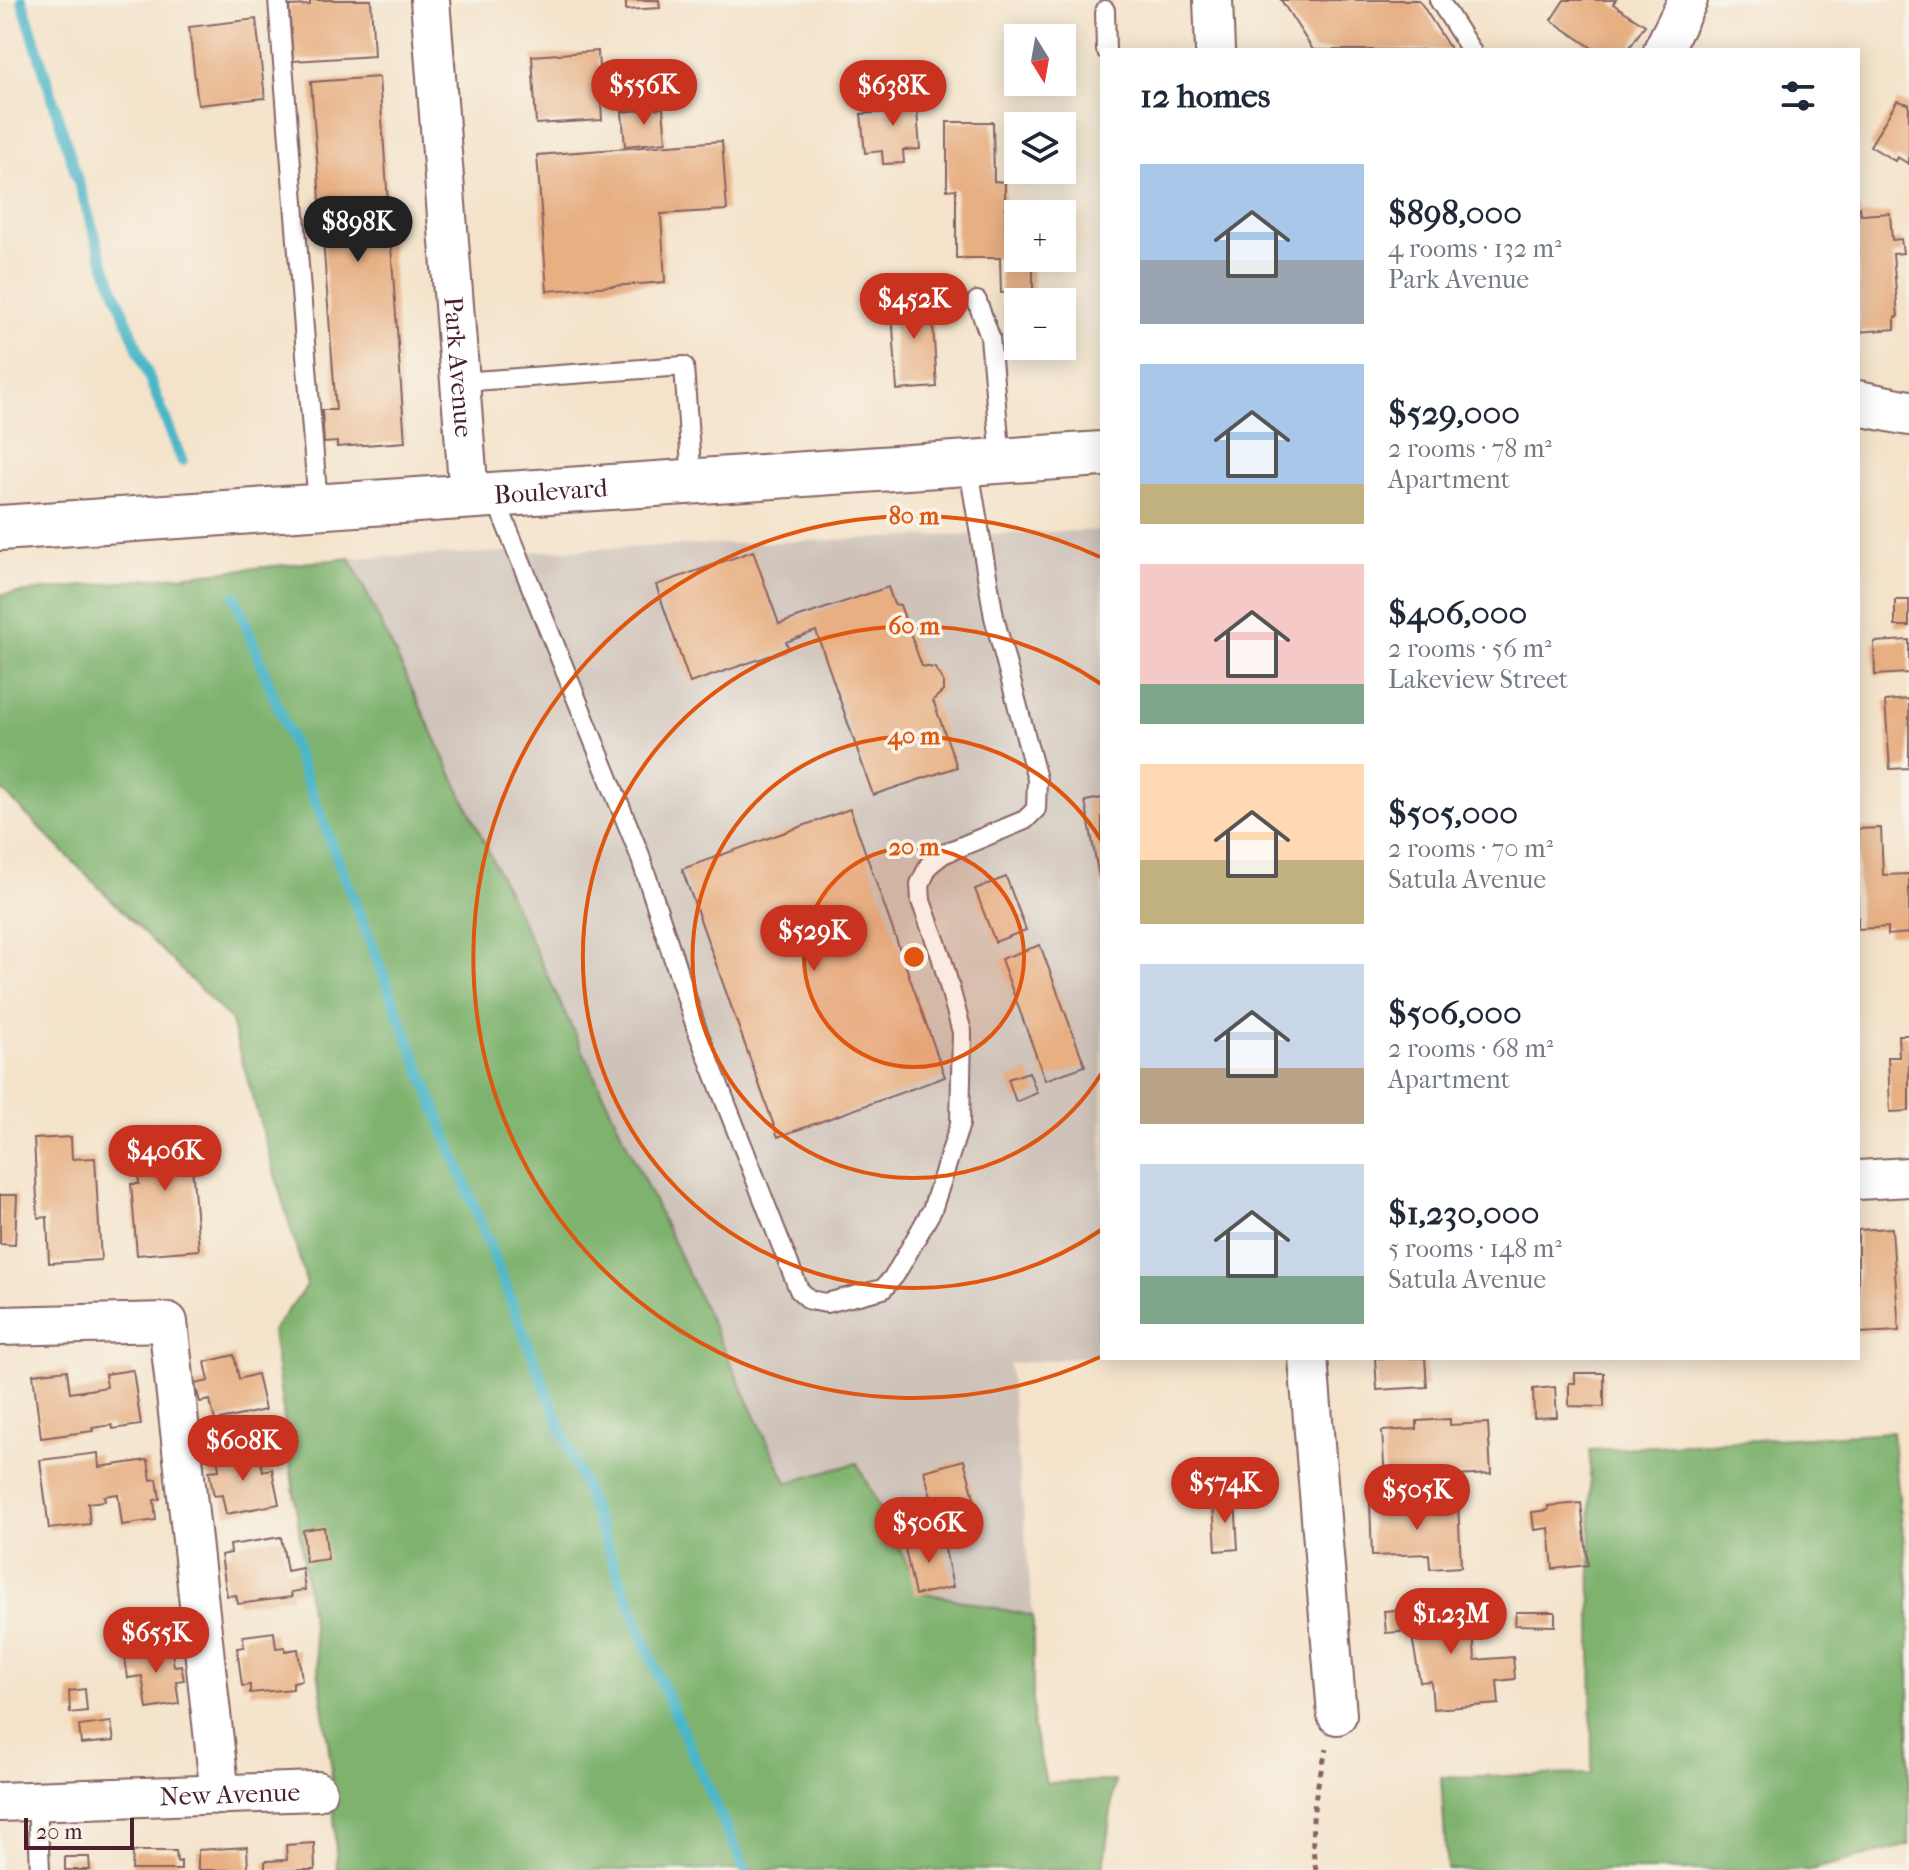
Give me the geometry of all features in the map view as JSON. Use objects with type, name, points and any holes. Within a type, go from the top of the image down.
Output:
[{"type":"street","name":"Park Avenue","points":[[430,0],[460,382],[481,496]]},
{"type":"street","points":[[1213,0],[1215,48]]},
{"type":"street","points":[[1664,48],[1688,0]]},
{"type":"street","points":[[1860,403],[1909,413]]},
{"type":"street","name":"Boulevard","points":[[0,528],[1100,454]]},
{"type":"street","points":[[1860,1180],[1909,1177]]},
{"type":"street","points":[[0,1326],[168,1322],[220,1795]]},
{"type":"street","points":[[1308,1360],[1337,1715]]},
{"type":"street","name":"New Avenue","points":[[18,1802],[317,1791]]},
{"type":"lane","points":[[278,0],[318,506]]},
{"type":"lane","points":[[1439,0],[1470,48]]},
{"type":"lane","points":[[1105,10],[1106,48]]},
{"type":"lane","points":[[481,496],[634,839],[696,1027],[799,1290],[810,1300],[826,1303],[883,1289],[895,1275],[932,1210],[960,1124],[962,1032],[941,956],[921,901],[919,891],[923,875],[929,865],[943,854],[1025,820],[1036,809],[1038,796],[1032,759],[994,617],[984,461],[990,337],[977,301]]},
{"type":"lane","points":[[460,382],[684,366],[692,481]]},
{"type":"lane","points":[[18,1802],[40,1870]]},
{"type":"path","points":[[1316,1870],[1310,1841],[1318,1779],[1337,1715]]},
{"type":"shaded area","points":[[1100,530],[1100,1355],[1009,1364],[1033,1616],[920,1592],[787,1484],[350,558]]},
{"type":"green space","points":[[350,558],[787,1483],[857,1463],[921,1592],[1033,1616],[1033,1725],[1046,1783],[1115,1781],[1103,1870],[337,1870],[331,1764],[272,1331],[307,1285],[230,1019],[0,788],[0,595]]},
{"type":"green space","points":[[1892,1432],[1909,1591],[1909,1845],[1810,1870],[1447,1870],[1441,1777],[1592,1774],[1590,1450]]},
{"type":"building","points":[[310,0],[371,0],[374,56],[293,61],[289,6],[310,5]]},
{"type":"building","points":[[626,0],[659,0],[660,8],[626,10]]},
{"type":"building","points":[[1281,0],[1419,0],[1450,48],[1312,48]]},
{"type":"building","points":[[1564,0],[1616,0],[1613,4],[1645,25],[1629,48],[1592,48],[1551,20]]},
{"type":"building","points":[[256,19],[265,98],[198,105],[189,27]]},
{"type":"building","points":[[598,51],[602,120],[536,124],[532,56]]},
{"type":"building","points":[[379,77],[405,442],[337,447],[337,442],[324,443],[322,410],[336,410],[311,82]]},
{"type":"building","points":[[915,87],[920,149],[903,150],[904,163],[883,164],[882,151],[865,153],[861,114],[896,111],[894,89]]},
{"type":"building","points":[[1897,101],[1909,104],[1909,164],[1897,157],[1895,161],[1870,146]]},
{"type":"building","points":[[663,108],[666,142],[625,146],[622,112]]},
{"type":"building","points":[[947,122],[993,122],[994,181],[1005,184],[1004,272],[1033,272],[1033,288],[1004,288],[1004,293],[1001,293],[1000,258],[956,258],[956,189],[947,190]]},
{"type":"building","points":[[722,141],[727,210],[661,214],[665,282],[547,291],[537,155]]},
{"type":"building","points":[[1860,207],[1861,215],[1890,213],[1892,240],[1901,239],[1903,253],[1893,254],[1898,317],[1895,317],[1895,329],[1860,332]]},
{"type":"building","points":[[931,293],[937,387],[897,390],[891,295]]},
{"type":"building","points":[[753,551],[779,624],[888,587],[894,604],[900,605],[922,666],[935,668],[943,681],[943,691],[933,700],[957,767],[873,795],[816,631],[786,642],[789,649],[690,683],[656,585]]},
{"type":"building","points":[[1895,600],[1909,600],[1909,626],[1895,626]]},
{"type":"building","points":[[1909,640],[1909,673],[1875,675],[1874,642]]},
{"type":"building","points":[[1909,699],[1909,768],[1890,769],[1885,701]]},
{"type":"building","points":[[1100,798],[1100,883],[1085,801]]},
{"type":"building","points":[[850,809],[945,1077],[778,1137],[682,869]]},
{"type":"building","points":[[1881,828],[1883,875],[1909,874],[1909,933],[1888,935],[1888,927],[1860,929],[1860,829]]},
{"type":"building","points":[[1006,877],[1026,930],[995,942],[975,889]]},
{"type":"building","points":[[1040,945],[1085,1066],[1045,1080],[1001,959]]},
{"type":"building","points":[[1898,1035],[1909,1035],[1909,1111],[1890,1112],[1888,1057],[1899,1057]]},
{"type":"building","points":[[1029,1072],[1037,1093],[1016,1102],[1008,1079]]},
{"type":"building","points":[[189,1128],[199,1250],[137,1255],[131,1184],[139,1184],[134,1133]]},
{"type":"building","points":[[71,1137],[72,1159],[95,1158],[101,1260],[49,1263],[47,1217],[38,1218],[34,1139]]},
{"type":"building","points":[[0,1195],[17,1195],[15,1245],[0,1244]]},
{"type":"building","points":[[1892,1228],[1899,1331],[1860,1333],[1860,1230]]},
{"type":"building","points":[[234,1355],[239,1379],[257,1374],[265,1410],[215,1421],[210,1400],[200,1402],[195,1384],[209,1381],[205,1362]]},
{"type":"building","points":[[1375,1360],[1425,1360],[1427,1387],[1377,1390]]},
{"type":"building","points":[[67,1370],[70,1393],[107,1387],[105,1374],[133,1370],[141,1425],[113,1429],[112,1425],[92,1428],[93,1431],[41,1438],[33,1374]]},
{"type":"building","points":[[1575,1373],[1604,1373],[1604,1407],[1569,1406],[1569,1383],[1575,1383]]},
{"type":"building","points":[[1555,1387],[1557,1417],[1534,1418],[1533,1389]]},
{"type":"building","points":[[1450,1419],[1450,1425],[1488,1423],[1491,1474],[1385,1480],[1382,1431],[1417,1429],[1417,1421]]},
{"type":"building","points":[[249,1448],[251,1463],[261,1461],[263,1471],[272,1469],[279,1504],[226,1514],[222,1495],[214,1496],[209,1471],[219,1470],[217,1454]]},
{"type":"building","points":[[98,1453],[99,1467],[148,1460],[151,1480],[157,1479],[160,1499],[154,1500],[156,1520],[122,1525],[118,1494],[104,1496],[105,1501],[88,1503],[90,1524],[49,1529],[40,1460]]},
{"type":"building","points":[[964,1460],[978,1512],[938,1522],[924,1471]]},
{"type":"building","points":[[1235,1500],[1238,1549],[1216,1551],[1213,1501]]},
{"type":"building","points":[[1398,1502],[1398,1505],[1458,1502],[1461,1567],[1430,1569],[1429,1554],[1372,1556],[1370,1503]]},
{"type":"building","points":[[1581,1503],[1588,1565],[1553,1569],[1549,1528],[1534,1530],[1532,1512],[1548,1510],[1548,1506]]},
{"type":"building","points":[[324,1527],[328,1559],[306,1562],[303,1530]]},
{"type":"building","points":[[942,1535],[953,1587],[915,1595],[904,1544]]},
{"type":"building","points":[[281,1537],[287,1571],[302,1568],[305,1590],[291,1592],[292,1597],[238,1604],[236,1595],[227,1596],[221,1555],[231,1553],[230,1545]]},
{"type":"building","points":[[1471,1604],[1475,1660],[1513,1657],[1515,1679],[1497,1681],[1499,1704],[1433,1709],[1431,1681],[1420,1682],[1411,1631],[1386,1633],[1384,1611]]},
{"type":"building","points":[[1516,1612],[1555,1612],[1555,1626],[1515,1625]]},
{"type":"building","points":[[274,1632],[276,1648],[285,1647],[285,1651],[298,1649],[302,1680],[293,1682],[293,1689],[250,1693],[250,1685],[242,1686],[237,1648],[244,1647],[243,1636]]},
{"type":"building","points":[[171,1645],[174,1666],[181,1665],[184,1680],[176,1681],[179,1704],[147,1709],[142,1676],[128,1678],[124,1652]]},
{"type":"building","points":[[85,1689],[87,1711],[70,1713],[69,1691]]},
{"type":"building","points":[[111,1722],[114,1741],[81,1744],[79,1726]]},
{"type":"building","points":[[314,1843],[315,1870],[265,1870],[265,1861],[287,1860],[286,1845]]},
{"type":"building","points":[[247,1847],[248,1870],[198,1870],[198,1850]]},
{"type":"building","points":[[176,1851],[181,1870],[132,1870],[133,1852]]},
{"type":"building","points":[[65,1857],[89,1857],[90,1870],[65,1870]]},
{"type":"waterway","points":[[22,0],[101,255],[182,461]]},
{"type":"waterway","points":[[235,597],[659,1678],[745,1870]]}]
